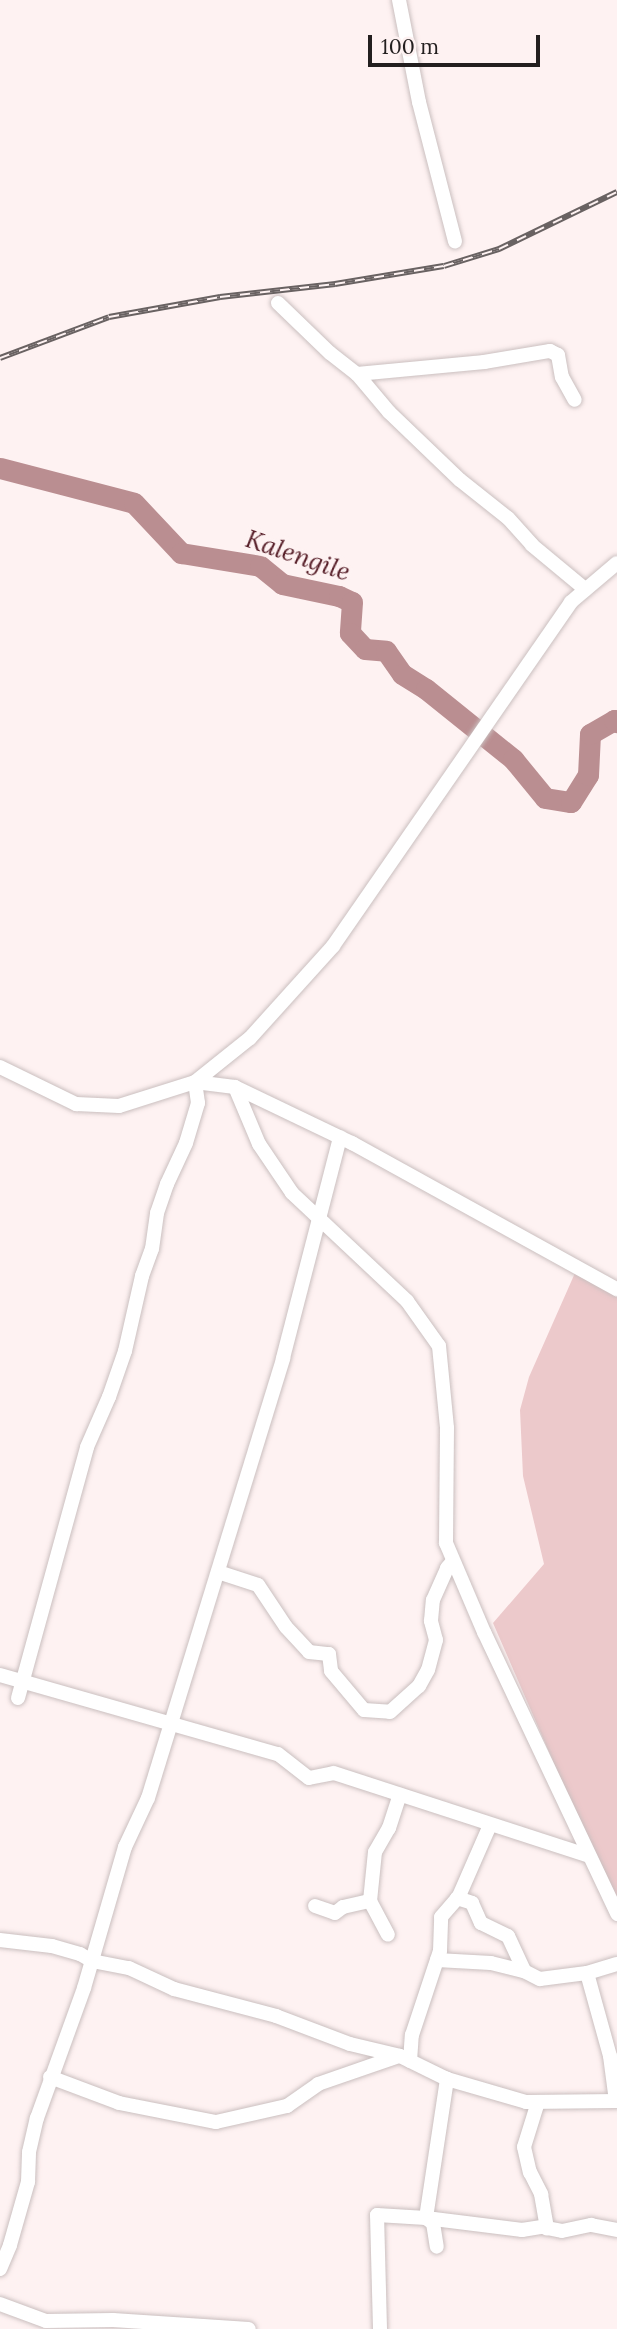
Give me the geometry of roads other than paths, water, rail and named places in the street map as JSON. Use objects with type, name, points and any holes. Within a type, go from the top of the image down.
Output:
[{"type":"street","points":[[399,0],[419,102],[455,241]]},
{"type":"street","points":[[278,303],[330,353],[357,374],[388,412],[460,480],[508,518],[532,545],[585,589]]},
{"type":"street","points":[[357,374],[484,362],[550,351],[558,355],[562,377],[575,400]]},
{"type":"street","points":[[0,1067],[76,1104],[119,1106],[195,1082],[250,1038],[333,946],[565,611],[585,589],[617,563]]},
{"type":"street","points":[[195,1082],[235,1087],[340,1137],[617,1289]]},
{"type":"street","points":[[18,1698],[87,1447],[125,1351],[142,1276],[152,1249],[158,1213],[167,1184],[186,1143],[198,1103],[195,1082]]},
{"type":"street","points":[[235,1087],[259,1144],[292,1193],[407,1301],[439,1346],[447,1428],[446,1543],[587,1855],[617,1914]]},
{"type":"street","points":[[0,2269],[10,2245],[28,2182],[29,2152],[50,2077],[92,1961],[125,1847],[148,1798],[283,1358],[340,1137]]},
{"type":"street","points":[[218,1572],[258,1585],[286,1627],[309,1652],[329,1654],[331,1671],[364,1710],[390,1712],[419,1686],[428,1670],[436,1640],[430,1620],[433,1600],[447,1568],[453,1561]]},
{"type":"street","points":[[0,1675],[278,1754],[309,1778],[334,1773],[587,1855]]},
{"type":"street","points":[[388,1935],[370,1901],[374,1852],[389,1828],[400,1795]]},
{"type":"street","points":[[405,2058],[437,1961],[441,1917],[457,1898],[490,1825]]},
{"type":"street","points":[[457,1898],[472,1903],[481,1923],[508,1936],[524,1970]]},
{"type":"street","points":[[315,1906],[335,1913],[343,1907],[370,1901]]},
{"type":"street","points":[[0,1940],[52,1946],[80,1954],[92,1961],[129,1968],[174,1989],[276,2016],[350,2045],[405,2058],[447,2079],[526,2102],[616,2101],[610,2056],[587,1973]]},
{"type":"street","points":[[437,1961],[491,1963],[524,1970],[540,1979],[587,1973],[617,1965]]},
{"type":"street","points":[[50,2077],[118,2103],[216,2122],[287,2106],[318,2084],[405,2058]]},
{"type":"street","points":[[426,2218],[447,2079]]},
{"type":"street","points":[[538,2102],[524,2147],[530,2172],[541,2194],[547,2228]]},
{"type":"street","points":[[380,2329],[377,2215],[522,2230],[547,2228],[562,2231],[591,2225],[617,2230]]},
{"type":"street","points":[[426,2218],[433,2223],[438,2247]]},
{"type":"street","points":[[0,2304],[46,2321],[113,2320],[249,2329]]},
{"type":"waterway","name":"Kalengile","points":[[0,468],[134,503],[181,553],[260,566],[282,584],[339,596],[352,602],[350,633],[365,649],[386,651],[402,674],[426,689],[513,759],[545,798],[571,802],[588,775],[590,734],[614,720],[617,722]]},
{"type":"railway","points":[[0,358],[109,317],[220,297],[335,284],[444,266],[499,249],[617,192]]}]
